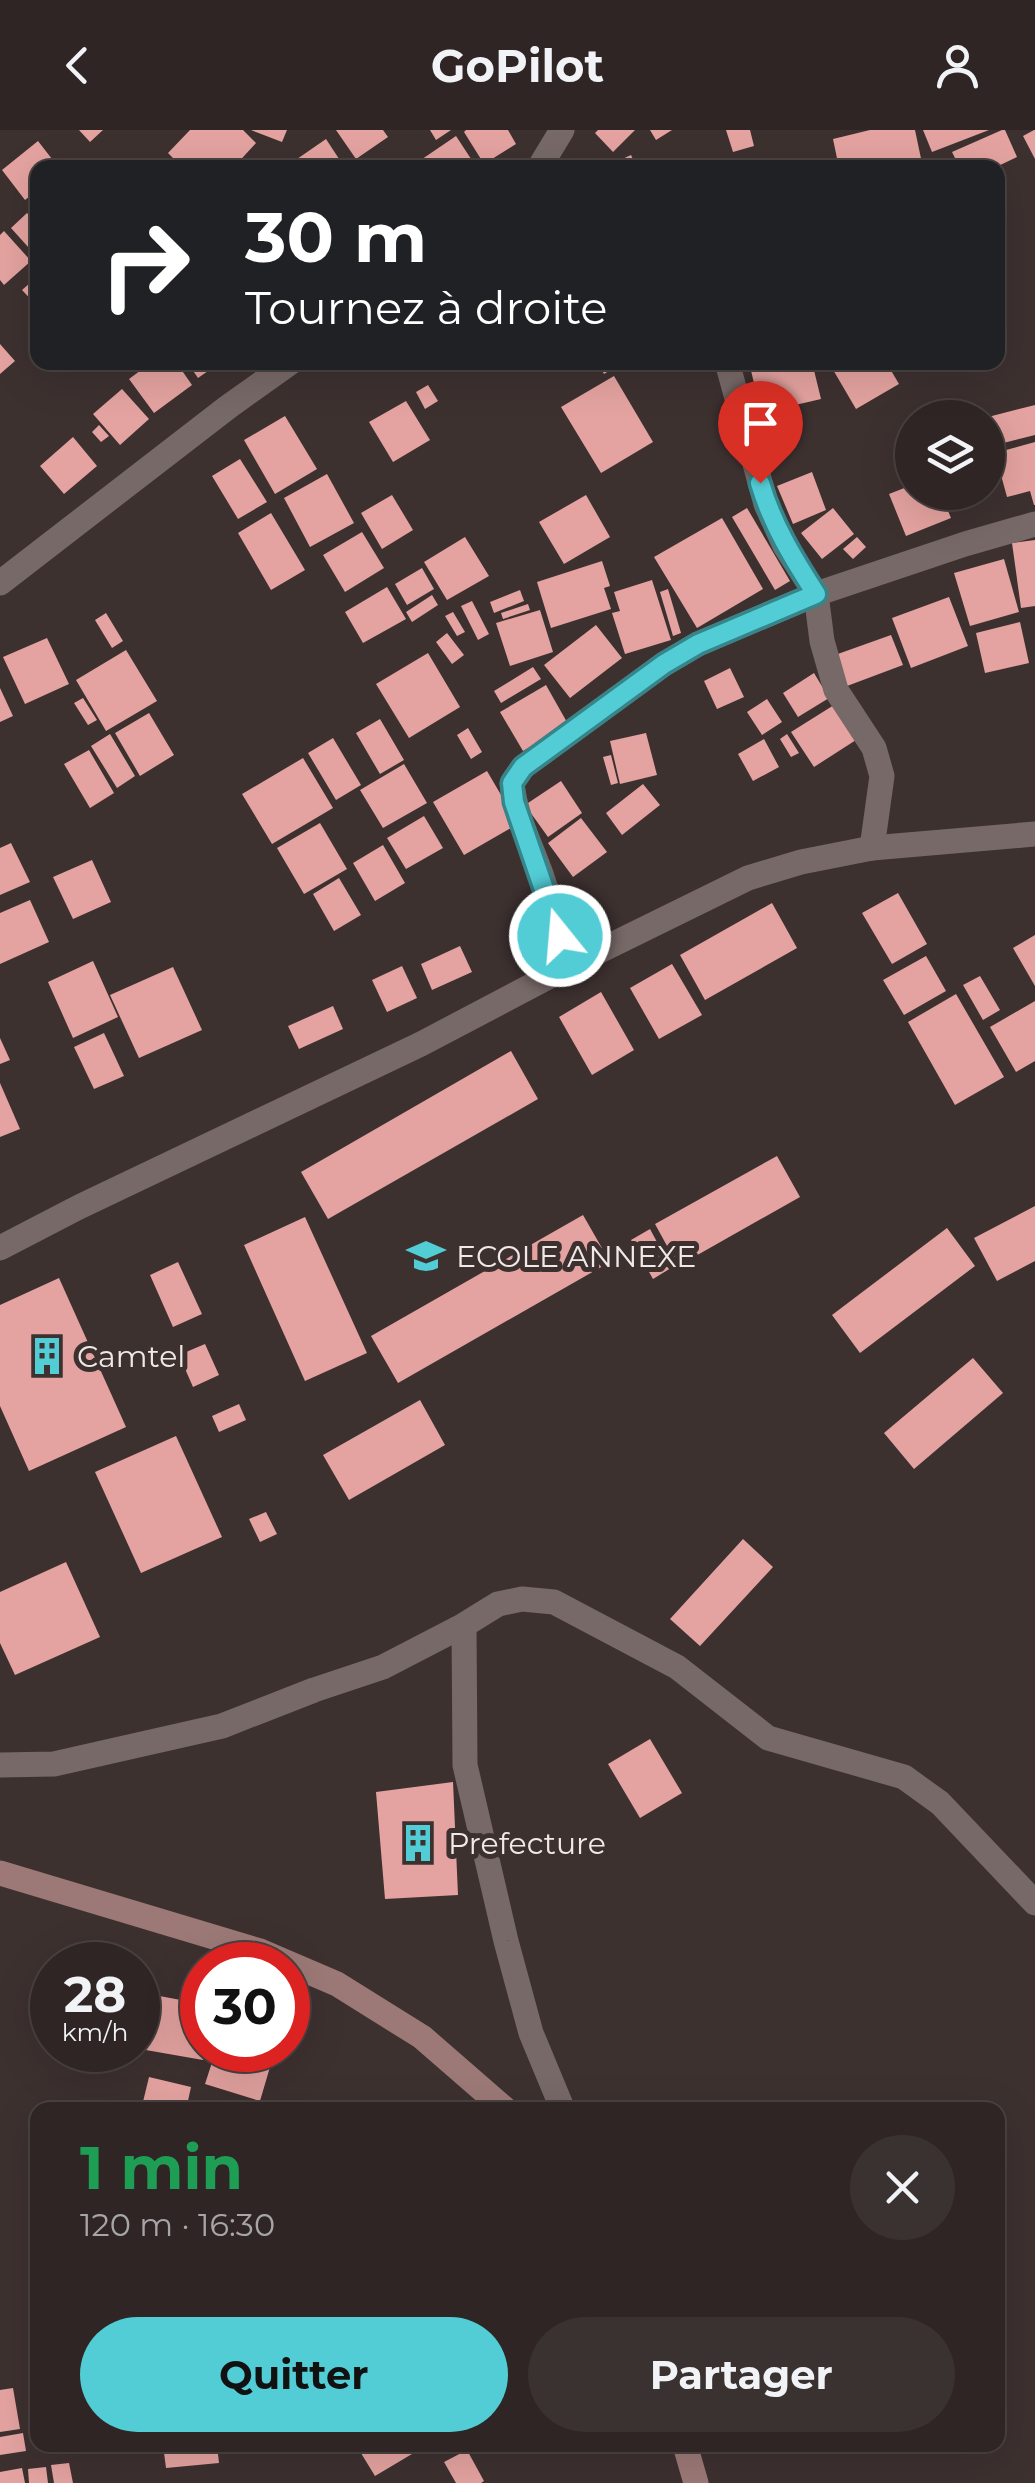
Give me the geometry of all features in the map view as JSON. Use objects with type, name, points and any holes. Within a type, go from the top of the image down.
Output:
[{"type":"main road","points":[[0,1873],[260,1951],[338,1984],[422,2037],[497,2102]]},
{"type":"main road","points":[[687,2452],[696,2483]]},
{"type":"street","points":[[544,160],[562,130]]},
{"type":"street","points":[[0,583],[280,370]]},
{"type":"street","points":[[729,370],[766,504],[785,546],[816,594],[822,641],[836,690],[874,748],[882,776],[872,848]]},
{"type":"street","points":[[572,964],[514,802],[512,783],[523,767],[664,664],[698,644],[816,594],[1035,524]]},
{"type":"street","points":[[0,1248],[80,1206],[364,1073],[572,964],[748,878],[800,862],[872,848],[1035,834]]},
{"type":"street","points":[[0,1765],[54,1764],[222,1726],[382,1667],[498,1604],[522,1598],[554,1602],[678,1667],[768,1738],[904,1777],[940,1802],[1035,1903]]},
{"type":"street","points":[[464,1625],[465,1765],[531,2033],[560,2102]]},
{"type":"building","points":[[79,130],[103,130],[90,142]]},
{"type":"building","points":[[190,130],[243,130],[256,143],[240,160],[175,160],[168,153]]},
{"type":"building","points":[[251,130],[287,130],[282,142]]},
{"type":"building","points":[[336,130],[383,130],[388,137],[356,159]]},
{"type":"building","points":[[430,130],[451,130],[436,140]]},
{"type":"building","points":[[508,130],[516,144],[490,160],[482,160],[464,132]]},
{"type":"building","points":[[635,130],[613,152],[595,133]]},
{"type":"building","points":[[650,130],[672,130],[656,140]]},
{"type":"building","points":[[726,130],[750,130],[754,146],[733,152]]},
{"type":"building","points":[[870,130],[915,130],[921,160],[837,160],[833,139]]},
{"type":"building","points":[[923,130],[989,130],[932,152]]},
{"type":"building","points":[[1005,130],[1017,157],[1005,163],[956,160],[952,152]]},
{"type":"building","points":[[1035,130],[1035,159],[1023,136]]},
{"type":"building","points":[[456,136],[472,160],[421,160]]},
{"type":"building","points":[[326,139],[340,160],[296,160]]},
{"type":"building","points":[[38,141],[53,160],[30,160],[30,196],[25,200],[2,170]]},
{"type":"building","points":[[27,213],[30,216],[30,249],[11,228]]},
{"type":"building","points":[[4,231],[30,260],[4,285],[0,280],[0,235]]},
{"type":"building","points":[[0,344],[15,361],[0,374]]},
{"type":"building","points":[[141,370],[182,370],[192,385],[154,413],[129,379]]},
{"type":"building","points":[[192,370],[210,370],[198,378]]},
{"type":"building","points":[[751,370],[814,370],[821,399],[761,413]]},
{"type":"building","points":[[833,370],[891,370],[899,384],[856,409]]},
{"type":"building","points":[[614,376],[653,442],[601,473],[561,407]]},
{"type":"building","points":[[428,385],[438,401],[425,409],[416,392]]},
{"type":"building","points":[[122,389],[149,419],[120,445],[93,414]]},
{"type":"building","points":[[406,401],[430,440],[393,462],[369,422]]},
{"type":"building","points":[[1035,405],[1035,435],[1005,443],[1005,413]]},
{"type":"building","points":[[285,416],[317,469],[275,494],[244,440]]},
{"type":"building","points":[[99,425],[109,436],[101,442],[92,432]]},
{"type":"building","points":[[73,437],[97,466],[64,494],[40,466]]},
{"type":"building","points":[[1035,442],[1035,505],[1030,491],[1007,497],[1005,450]]},
{"type":"building","points":[[240,459],[267,502],[238,519],[212,476]]},
{"type":"building","points":[[812,472],[826,510],[793,524],[777,486]]},
{"type":"building","points":[[327,474],[354,523],[310,547],[284,498]]},
{"type":"building","points":[[392,495],[413,530],[382,549],[361,513]]},
{"type":"building","points":[[586,495],[610,537],[564,564],[539,522]]},
{"type":"building","points":[[747,508],[790,581],[775,590],[732,517]]},
{"type":"building","points":[[833,508],[854,534],[822,559],[801,533]]},
{"type":"building","points":[[895,510],[948,510],[951,518],[906,536]]},
{"type":"building","points":[[271,513],[305,570],[271,590],[238,533]]},
{"type":"building","points":[[722,518],[763,589],[697,628],[654,557]]},
{"type":"building","points":[[362,532],[384,568],[345,592],[323,555]]},
{"type":"building","points":[[465,537],[489,576],[447,600],[424,562]]},
{"type":"building","points":[[857,537],[866,547],[853,559],[843,549]]},
{"type":"building","points":[[1035,540],[1035,606],[1021,608],[1012,543]]},
{"type":"building","points":[[1004,559],[1019,612],[970,626],[954,573]]},
{"type":"building","points":[[602,561],[610,586],[604,588],[611,609],[551,628],[537,582]]},
{"type":"building","points":[[422,568],[434,589],[407,605],[395,584]]},
{"type":"building","points":[[652,580],[671,640],[625,654],[612,613],[620,611],[614,592]]},
{"type":"building","points":[[387,587],[406,619],[363,643],[345,612]]},
{"type":"building","points":[[668,589],[681,633],[673,636],[660,592]]},
{"type":"building","points":[[520,590],[524,601],[494,613],[490,602]]},
{"type":"building","points":[[432,595],[438,605],[412,622],[406,612]]},
{"type":"building","points":[[949,597],[968,646],[911,668],[892,618]]},
{"type":"building","points":[[472,601],[489,634],[478,640],[461,606]]},
{"type":"building","points":[[528,604],[530,610],[503,619],[501,613]]},
{"type":"building","points":[[540,610],[553,652],[510,666],[496,623]]},
{"type":"building","points":[[453,612],[465,632],[457,636],[445,616]]},
{"type":"building","points":[[106,613],[123,641],[112,648],[95,620]]},
{"type":"building","points":[[1020,622],[1029,663],[985,673],[976,633]]},
{"type":"building","points":[[596,625],[622,658],[570,698],[544,665]]},
{"type":"building","points":[[447,633],[464,655],[452,664],[436,642]]},
{"type":"building","points":[[891,635],[903,665],[847,686],[835,655]]},
{"type":"building","points":[[47,638],[69,684],[25,704],[3,657]]},
{"type":"building","points":[[126,650],[157,701],[106,731],[76,680]]},
{"type":"building","points":[[428,653],[460,707],[409,738],[376,684]]},
{"type":"building","points":[[533,667],[541,679],[501,703],[494,691]]},
{"type":"building","points":[[730,668],[744,697],[717,709],[704,681]]},
{"type":"building","points":[[814,673],[829,698],[798,717],[783,693]]},
{"type":"building","points":[[546,685],[568,724],[523,751],[500,712]]},
{"type":"building","points":[[0,688],[13,716],[0,722]]},
{"type":"building","points":[[83,698],[97,720],[88,725],[74,703]]},
{"type":"building","points":[[767,699],[782,722],[762,735],[747,712]]},
{"type":"building","points":[[834,705],[856,740],[814,767],[791,732]]},
{"type":"building","points":[[149,713],[174,755],[140,776],[115,733]]},
{"type":"building","points":[[380,719],[404,760],[380,774],[356,733]]},
{"type":"building","points":[[468,728],[482,752],[471,759],[457,735]]},
{"type":"building","points":[[646,733],[657,775],[620,784],[610,741]]},
{"type":"building","points":[[110,734],[135,776],[117,788],[91,746]]},
{"type":"building","points":[[787,734],[799,753],[791,757],[780,739]]},
{"type":"building","points":[[333,738],[361,785],[336,800],[308,753]]},
{"type":"building","points":[[764,739],[779,767],[753,781],[738,754]]},
{"type":"building","points":[[89,750],[114,793],[90,808],[64,764]]},
{"type":"building","points":[[611,755],[618,783],[611,785],[603,757]]},
{"type":"building","points":[[303,758],[333,808],[272,844],[242,794]]},
{"type":"building","points":[[404,764],[427,803],[383,828],[360,790]]},
{"type":"building","points":[[487,771],[518,824],[464,855],[433,802]]},
{"type":"building","points":[[561,781],[582,813],[548,837],[525,805]]},
{"type":"building","points":[[643,784],[660,805],[622,835],[606,813]]},
{"type":"building","points":[[424,816],[443,848],[406,869],[387,838]]},
{"type":"building","points":[[581,818],[607,852],[573,877],[548,843]]},
{"type":"building","points":[[320,823],[347,869],[304,894],[277,848]]},
{"type":"building","points":[[11,843],[30,882],[0,895],[0,848]]},
{"type":"building","points":[[383,845],[405,883],[375,901],[353,863]]},
{"type":"building","points":[[92,860],[111,902],[73,919],[53,877]]},
{"type":"building","points":[[339,878],[361,915],[334,931],[313,894]]},
{"type":"building","points":[[898,893],[927,944],[892,964],[862,913]]},
{"type":"building","points":[[30,900],[49,942],[0,964],[0,913]]},
{"type":"building","points":[[772,903],[797,948],[705,1000],[680,955]]},
{"type":"building","points":[[1035,935],[1035,986],[1013,948]]},
{"type":"building","points":[[460,946],[472,972],[432,990],[421,964]]},
{"type":"building","points":[[926,956],[946,991],[904,1015],[883,980]]},
{"type":"building","points":[[93,961],[118,1017],[73,1038],[48,982]]},
{"type":"building","points":[[672,964],[702,1015],[659,1039],[630,988]]},
{"type":"building","points":[[402,966],[417,998],[387,1012],[372,980]]},
{"type":"building","points":[[173,967],[202,1030],[139,1058],[110,995]]},
{"type":"building","points":[[980,976],[1000,1010],[983,1020],[963,985]]},
{"type":"building","points":[[601,992],[634,1050],[592,1075],[559,1017]]},
{"type":"building","points":[[956,994],[1004,1077],[955,1105],[908,1022]]},
{"type":"building","points":[[1035,1001],[1035,1061],[1016,1072],[990,1027]]},
{"type":"building","points":[[333,1006],[343,1029],[299,1049],[288,1026]]},
{"type":"building","points":[[104,1033],[124,1076],[94,1089],[74,1047]]},
{"type":"building","points":[[0,1038],[10,1060],[0,1064]]},
{"type":"building","points":[[511,1051],[538,1099],[328,1219],[301,1172]]},
{"type":"building","points":[[0,1083],[20,1129],[0,1137]]},
{"type":"building","points":[[777,1156],[800,1197],[678,1266],[655,1224]]},
{"type":"building","points":[[1035,1206],[1035,1261],[997,1281],[974,1238]]},
{"type":"building","points":[[583,1215],[610,1262],[398,1383],[371,1336]]},
{"type":"building","points":[[305,1217],[367,1353],[305,1381],[244,1245]]},
{"type":"building","points":[[947,1228],[975,1266],[860,1353],[832,1315]]},
{"type":"building","points":[[650,1229],[671,1268],[653,1279],[631,1240]]},
{"type":"building","points":[[178,1262],[202,1314],[173,1327],[150,1275]]},
{"type":"building","name":"Camtel","points":[[59,1278],[126,1427],[29,1471],[0,1406],[0,1305]]},
{"type":"building","points":[[205,1344],[219,1375],[193,1387],[179,1355]]},
{"type":"building","points":[[973,1358],[1003,1393],[914,1469],[884,1433]]},
{"type":"building","points":[[420,1400],[445,1445],[349,1500],[323,1455]]},
{"type":"building","points":[[239,1404],[246,1420],[219,1432],[212,1416]]},
{"type":"building","points":[[176,1436],[222,1537],[141,1573],[95,1472]]},
{"type":"building","points":[[266,1512],[277,1534],[260,1542],[249,1519]]},
{"type":"building","points":[[743,1539],[773,1567],[700,1646],[670,1619]]},
{"type":"building","points":[[66,1562],[100,1637],[15,1675],[0,1643],[0,1592]]},
{"type":"building","points":[[650,1739],[682,1793],[640,1818],[608,1764]]},
{"type":"building","name":"Prefecture","points":[[453,1782],[458,1895],[385,1899],[376,1792]]},
{"type":"building","points":[[160,1996],[180,2000],[180,2056],[160,2052]]},
{"type":"building","points":[[209,2072],[269,2072],[260,2101],[205,2084]]},
{"type":"building","points":[[149,2077],[191,2087],[188,2102],[143,2102]]},
{"type":"building","points":[[13,2388],[20,2429],[0,2432],[0,2390]]},
{"type":"building","points":[[23,2433],[26,2451],[0,2455],[0,2437]]},
{"type":"building","points":[[164,2452],[218,2452],[219,2463],[166,2468]]},
{"type":"building","points":[[360,2452],[411,2452],[412,2454],[375,2476]]},
{"type":"building","points":[[468,2452],[484,2481],[456,2483],[444,2462]]},
{"type":"building","points":[[69,2463],[73,2483],[54,2483],[51,2465]]},
{"type":"building","points":[[46,2467],[48,2483],[29,2483],[28,2469]]},
{"type":"building","points":[[22,2468],[25,2483],[0,2483],[0,2472]]},
{"type":"place","name":"ECOLE ANNEXE","points":[[426,1256]]},
{"type":"place","name":"Camtel","points":[[47,1356]]},
{"type":"place","name":"Prefecture","points":[[418,1843]]},
{"type":"route","points":[[560,936],[514,802],[512,783],[523,767],[664,664],[698,644],[816,594],[785,546],[760,483]]}]
